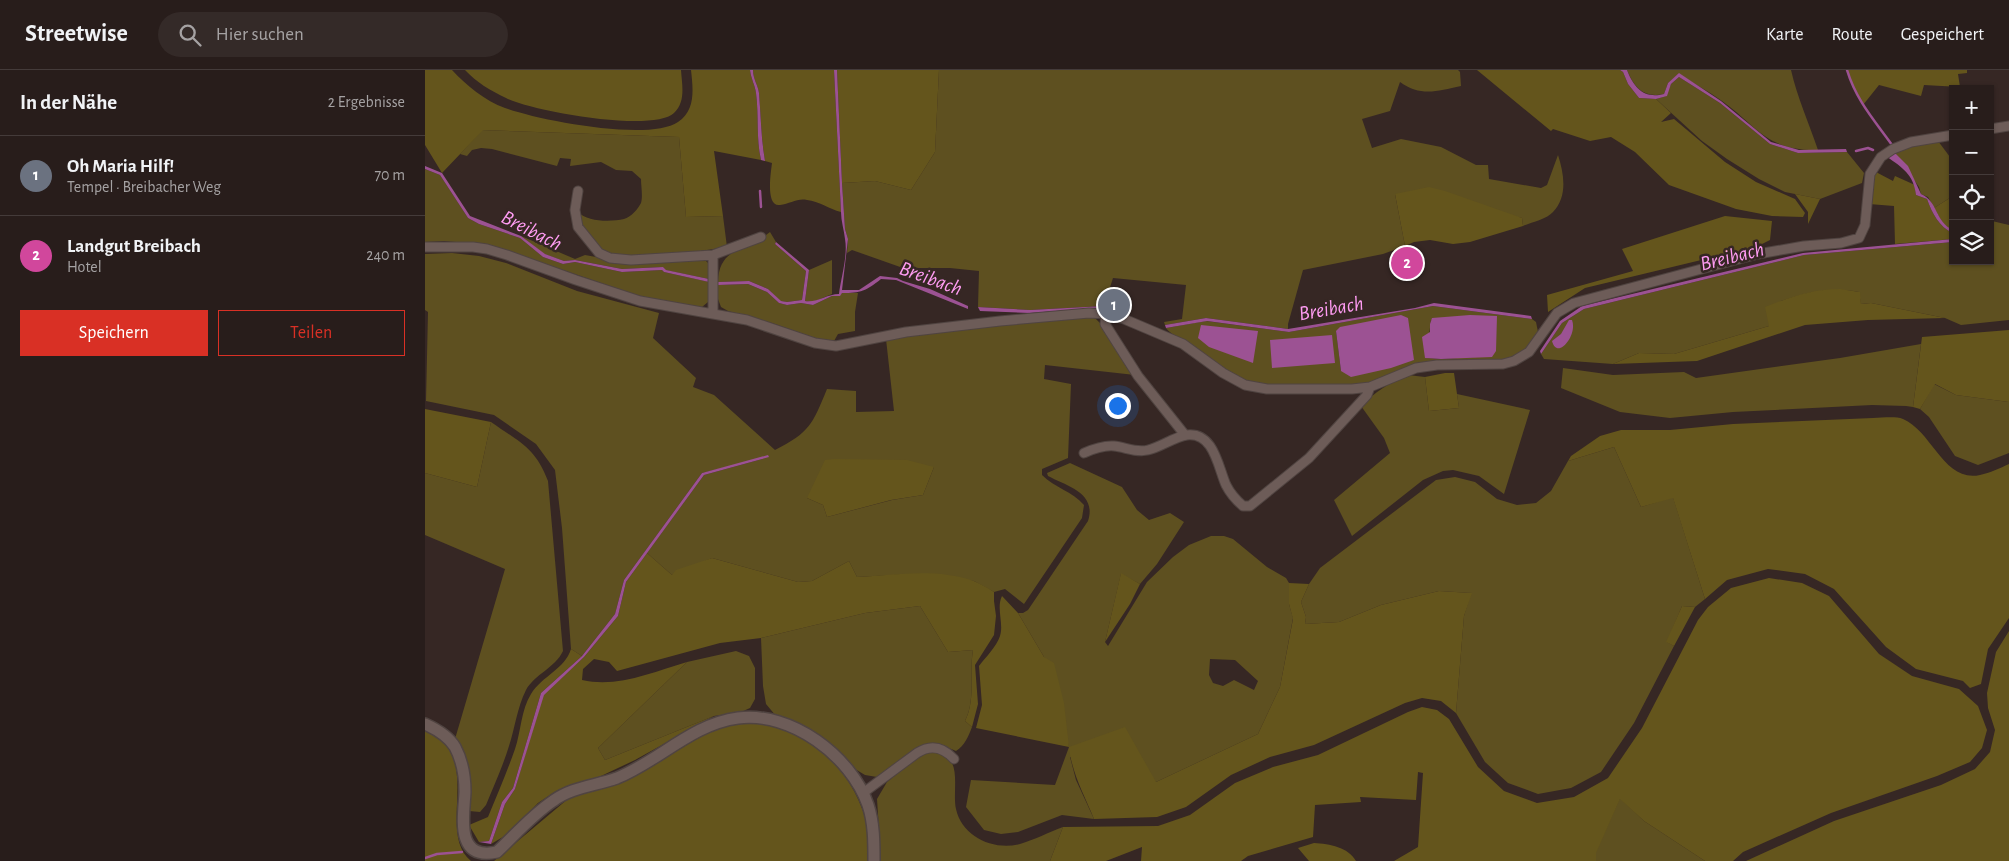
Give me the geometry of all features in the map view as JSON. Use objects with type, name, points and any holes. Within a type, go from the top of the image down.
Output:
[{"type":"street","points":[[1994,129],[2009,126]]},
{"type":"street","points":[[425,246],[487,249],[507,254],[576,280],[640,301],[747,320],[815,343],[836,346],[906,332],[944,327],[1089,313],[1106,314],[1124,319],[1183,344],[1223,373],[1245,385],[1267,389],[1325,390],[1370,387],[1416,368],[1437,365],[1503,364],[1519,360],[1529,352],[1557,312],[1574,303],[1758,254],[1804,246],[1851,242],[1862,234],[1865,225],[1870,174],[1881,157],[1893,149],[1911,142],[1949,136]]},
{"type":"street","points":[[578,191],[575,210],[578,226],[599,253],[610,258],[631,260],[713,255],[761,237]]},
{"type":"street","points":[[713,255],[713,313]]},
{"type":"street","points":[[1106,314],[1105,324],[1138,376],[1185,435]]},
{"type":"street","points":[[1084,453],[1098,448],[1113,446],[1140,451],[1185,435],[1199,437],[1209,444],[1227,487],[1243,506],[1250,506],[1321,445],[1367,395],[1370,387]]},
{"type":"street","points":[[425,724],[450,738],[459,758],[465,791],[464,840],[470,852],[482,857],[502,847],[552,801],[563,794],[627,774],[707,727],[740,718],[768,719],[788,725],[822,745],[842,763],[863,793],[871,816],[874,831],[874,861]]},
{"type":"street","points":[[863,793],[917,753],[927,748],[938,748],[949,753],[954,759]]},
{"type":"shaded area","points":[[425,70],[452,70],[483,97],[520,113],[593,127],[643,130],[664,128],[684,117],[691,105],[692,99],[691,70],[750,70],[756,93],[761,160],[714,151],[723,216],[686,217],[679,137],[483,130],[442,173],[425,145]]},
{"type":"shaded area","points":[[465,70],[681,70],[682,99],[674,113],[662,119],[642,121],[592,118],[540,109],[506,98],[489,89]]},
{"type":"shaded area","points":[[750,70],[753,70],[759,93],[765,161],[761,160],[759,152],[756,93]]},
{"type":"shaded area","points":[[753,70],[834,70],[841,212],[811,201],[800,200],[780,205],[772,201],[770,181],[772,163],[765,161],[759,93]]},
{"type":"shaded area","points":[[834,70],[837,70],[842,183],[845,229],[848,239],[842,290],[859,290],[880,276],[897,278],[930,289],[968,306],[968,309],[896,280],[881,279],[863,291],[842,293],[840,296],[832,296],[813,305],[801,303],[787,305],[779,303],[767,292],[748,284],[718,285],[718,282],[749,281],[768,289],[781,301],[802,300],[806,271],[775,244],[776,242],[809,270],[805,301],[814,301],[839,294],[846,246],[841,215]]},
{"type":"shaded area","points":[[837,70],[939,70],[935,152],[911,190],[875,181],[842,183]]},
{"type":"shaded area","points":[[939,70],[1458,70],[1460,72],[1461,86],[1444,90],[1429,92],[1415,90],[1400,82],[1390,111],[1362,119],[1372,148],[1401,139],[1441,147],[1476,165],[1488,165],[1489,179],[1541,188],[1547,185],[1558,155],[1563,177],[1563,192],[1558,206],[1553,212],[1523,226],[1522,218],[1395,194],[1405,246],[1383,254],[1303,270],[1288,329],[1206,318],[1165,325],[1164,322],[1182,319],[1186,285],[1113,278],[1104,306],[1030,310],[978,307],[979,271],[950,268],[903,268],[852,250],[847,253],[848,239],[845,229],[842,183],[875,181],[911,190],[935,152]]},
{"type":"shaded area","points":[[1477,70],[1620,70],[1639,98],[1656,99],[1671,113],[1661,122],[1674,119],[1725,162],[1756,182],[1795,199],[1805,213],[1803,217],[1772,216],[1736,209],[1669,185],[1635,152],[1611,137],[1590,141],[1553,129],[1551,131]]},
{"type":"shaded area","points":[[1620,70],[1627,70],[1637,87],[1651,95],[1664,94],[1668,83],[1679,73],[1721,101],[1771,142],[1799,150],[1846,149],[1847,152],[1798,153],[1770,144],[1720,103],[1679,77],[1671,84],[1667,96],[1656,99],[1639,98]]},
{"type":"shaded area","points":[[1627,70],[1791,70],[1818,150],[1787,147],[1775,142],[1755,129],[1722,101],[1679,74],[1668,83],[1664,94],[1651,95],[1637,87]]},
{"type":"shaded area","points":[[1847,70],[1967,70],[1967,73],[1958,74],[1960,85],[1924,85],[1921,96],[1879,85],[1863,105],[1853,88]]},
{"type":"shaded area","points":[[1679,77],[1720,103],[1770,144],[1798,153],[1847,152],[1864,173],[1862,183],[1820,199],[1785,192],[1759,179],[1702,141],[1656,99],[1666,96],[1671,84]]},
{"type":"shaded area","points":[[482,130],[679,137],[686,217],[723,216],[727,247],[667,256],[613,256],[602,252],[580,225],[578,212],[587,218],[599,220],[613,221],[627,218],[641,203],[641,179],[632,171],[616,170],[601,162],[570,166],[571,159],[560,158],[557,166],[492,149],[481,148],[472,150],[467,156],[460,154]]},
{"type":"shaded area","points":[[1938,141],[1949,156],[1949,199],[1934,208],[1928,197],[1921,194],[1919,187],[1894,152]]},
{"type":"shaded area","points":[[1894,152],[1908,166],[1921,194],[1931,201],[1943,222],[1949,227],[1949,231],[1937,219],[1927,199],[1916,195],[1913,182],[1906,172],[1887,157]]},
{"type":"shaded area","points":[[425,166],[442,173],[470,216],[521,236],[545,254],[564,261],[575,260],[622,269],[663,267],[666,270],[709,279],[709,282],[662,270],[622,272],[575,262],[563,264],[543,257],[520,238],[479,224],[468,218],[440,175],[425,169]]},
{"type":"shaded area","points":[[425,169],[440,175],[468,218],[479,224],[520,238],[543,257],[563,264],[575,262],[622,272],[662,270],[709,282],[708,302],[702,307],[639,296],[490,245],[444,241],[425,242]]},
{"type":"shaded area","points":[[1874,171],[1893,181],[1895,176],[1915,185],[1916,195],[1927,199],[1937,219],[1949,231],[1949,239],[1895,244],[1894,206],[1869,204]]},
{"type":"shaded area","points":[[1429,187],[1522,218],[1523,226],[1470,242],[1453,244],[1430,240],[1414,242],[1405,246],[1395,194]]},
{"type":"shaded area","points":[[1795,194],[1820,199],[1808,224],[1808,212]]},
{"type":"shaded area","points":[[1949,199],[1949,228],[1945,227],[1934,208]]},
{"type":"shaded area","points":[[1725,216],[1772,221],[1770,240],[1750,250],[1585,288],[1548,312],[1547,295],[1633,271],[1622,249]]},
{"type":"shaded area","points":[[1994,221],[2009,225],[2009,320],[1961,325],[1945,318],[1871,303],[1861,304],[1859,292],[1829,290],[1781,301],[1769,326],[1674,354],[1639,353],[1613,364],[1544,359],[1541,354],[1562,323],[1584,309],[1804,255],[1949,242],[1949,265],[1994,265]]},
{"type":"shaded area","points":[[770,232],[776,242],[775,244],[806,271],[802,300],[780,301],[768,289],[749,281],[718,282],[723,262],[729,255]]},
{"type":"shaded area","points":[[521,236],[575,259],[585,255],[612,260],[703,258],[709,264],[709,279],[665,270],[663,267],[622,269],[575,260],[564,261],[544,254]]},
{"type":"shaded area","points":[[1949,239],[1949,242],[1804,255],[1584,309],[1562,323],[1541,354],[1540,351],[1560,321],[1582,306],[1803,253]]},
{"type":"shaded area","points":[[452,253],[479,256],[506,263],[577,291],[659,313],[653,338],[696,378],[693,387],[714,395],[775,450],[796,438],[809,426],[827,389],[856,391],[856,412],[894,411],[886,339],[907,335],[1090,316],[1102,325],[1135,375],[1045,365],[1044,379],[1071,384],[1068,458],[1042,469],[1042,475],[1074,496],[1084,505],[1082,518],[1024,604],[1005,589],[994,592],[974,581],[912,574],[857,577],[849,561],[812,581],[798,582],[712,558],[672,575],[647,553],[704,475],[769,457],[702,473],[624,580],[615,614],[582,656],[571,649],[562,528],[555,470],[536,444],[494,415],[426,401],[428,312],[425,310],[425,254]],"holes":[[[934,467],[923,495],[892,500],[827,517],[823,505],[807,498]]]},
{"type":"shaded area","points":[[832,260],[832,294],[813,302],[805,301],[809,270]]},
{"type":"shaded area","points":[[748,284],[767,292],[779,303],[787,305],[801,303],[813,305],[842,293],[858,293],[855,331],[838,334],[834,341],[815,338],[772,323],[728,311],[721,307],[718,299],[718,285]]},
{"type":"shaded area","points":[[1840,289],[1860,292],[1861,304],[1871,303],[1945,318],[1868,320],[1805,325],[1697,361],[1613,364],[1639,353],[1674,354],[1769,326],[1765,307],[1802,294],[1820,290]]},
{"type":"shaded area","points":[[1434,303],[1531,316],[1532,319],[1433,306],[1289,332],[1207,321],[1166,328],[1165,325],[1206,318],[1288,329],[1415,308]]},
{"type":"shaded area","points":[[1104,306],[1104,310],[1082,309],[1030,313],[980,311],[978,307],[1030,310]]},
{"type":"shaded area","points":[[1433,306],[1532,319],[1536,322],[1538,332],[1529,346],[1507,359],[1495,361],[1440,361],[1372,382],[1307,387],[1269,385],[1244,380],[1172,334],[1166,328],[1206,321],[1289,332]],"holes":[[[1431,320],[1492,356],[1426,358]],[[1336,331],[1414,360],[1341,371]]]},
{"type":"shaded area","points":[[1401,315],[1408,318],[1414,360],[1391,368],[1351,377],[1341,371],[1336,331],[1340,327]]},
{"type":"shaded area","points":[[1470,315],[1497,316],[1496,351],[1492,357],[1425,358],[1422,337],[1430,332],[1432,318]]},
{"type":"shaded area","points":[[1569,320],[1572,320],[1573,326],[1570,339],[1562,347],[1558,348],[1552,341],[1561,334]]},
{"type":"shaded area","points":[[1201,325],[1258,331],[1253,363],[1209,347],[1198,338]]},
{"type":"shaded area","points":[[2009,330],[2009,402],[1956,395],[1935,384],[1920,409],[1913,407],[1922,337]]},
{"type":"shaded area","points":[[1332,335],[1335,363],[1272,368],[1270,340]]},
{"type":"shaded area","points":[[1921,344],[1913,407],[1872,405],[1733,412],[1670,418],[1620,412],[1561,388],[1563,368],[1613,375],[1684,372],[1696,378],[1840,358]]},
{"type":"shaded area","points":[[1454,373],[1459,408],[1429,411],[1425,377]]},
{"type":"shaded area","points":[[1408,375],[1425,377],[1429,411],[1459,408],[1457,394],[1530,410],[1504,494],[1479,476],[1453,470],[1443,471],[1423,480],[1352,536],[1334,500],[1390,453],[1384,438],[1361,406],[1383,388]]},
{"type":"shaded area","points":[[1934,384],[1956,395],[2009,402],[2009,453],[1978,465],[1955,456],[1929,417],[1920,409]]},
{"type":"shaded area","points":[[425,409],[491,422],[477,487],[425,473]]},
{"type":"shaded area","points":[[1892,417],[1903,419],[1913,425],[1947,464],[1957,471],[1968,475],[1980,475],[2009,464],[2009,618],[1988,649],[1981,684],[1970,688],[1963,681],[1916,669],[1886,647],[1834,589],[1805,574],[1768,569],[1727,580],[1705,599],[1673,498],[1641,507],[1614,447],[1568,461],[1571,456],[1600,436],[1621,430],[1670,430],[1733,424]]},
{"type":"shaded area","points":[[491,422],[518,440],[532,453],[538,460],[548,481],[563,651],[555,662],[534,680],[526,690],[520,704],[504,761],[486,805],[480,812],[469,811],[455,739],[505,569],[425,535],[425,473],[477,487]]},
{"type":"shaded area","points":[[1614,447],[1641,507],[1673,497],[1705,599],[1695,607],[1682,606],[1667,642],[1674,646],[1634,723],[1601,772],[1571,788],[1538,794],[1508,783],[1485,762],[1456,713],[1464,616],[1471,593],[1439,591],[1381,605],[1339,622],[1305,624],[1306,617],[1301,602],[1309,584],[1320,568],[1436,480],[1455,477],[1475,482],[1497,499],[1517,505],[1536,503],[1551,491],[1568,461]]},
{"type":"shaded area","points":[[768,455],[769,457],[704,475],[626,582],[618,616],[584,657],[544,695],[515,789],[505,804],[491,844],[479,842],[489,841],[502,802],[513,788],[541,693],[582,656],[615,614],[624,580],[702,473]]},
{"type":"shaded area","points":[[825,460],[907,460],[934,467],[923,495],[891,500],[827,517],[823,505],[807,498]]},
{"type":"shaded area","points":[[1070,463],[1122,487],[1137,510],[1149,520],[1170,513],[1184,522],[1157,564],[1140,584],[1121,574],[1105,642],[1108,646],[1147,582],[1173,557],[1189,545],[1211,536],[1224,536],[1233,539],[1267,567],[1286,578],[1289,583],[1289,604],[1293,618],[1280,687],[1258,734],[1156,782],[1070,757],[1076,780],[1094,819],[1062,815],[1018,832],[1001,834],[984,830],[966,807],[971,780],[1055,785],[1069,747],[1044,657],[1018,613],[1028,610],[1088,521],[1090,511],[1084,497],[1071,487],[1048,476],[1047,473]],"holes":[[[1210,659],[1235,660],[1258,681],[1254,690],[1234,680],[1223,686],[1213,683],[1209,675]]]},
{"type":"shaded area","points":[[647,553],[672,575],[676,570],[712,558],[798,582],[812,581],[849,561],[857,577],[931,573],[960,577],[982,585],[994,592],[996,616],[994,635],[975,665],[978,704],[972,727],[965,721],[970,704],[973,650],[948,652],[920,606],[865,613],[761,638],[720,643],[617,671],[609,662],[594,659],[583,669],[582,680],[609,682],[635,678],[687,662],[598,748],[605,760],[714,716],[635,760],[601,776],[556,791],[538,803],[508,834],[491,844],[505,804],[515,789],[543,695],[584,657],[618,616],[626,582]]},
{"type":"shaded area","points":[[1121,573],[1140,584],[1130,604],[1105,642]]},
{"type":"shaded area","points":[[1769,578],[1802,583],[1829,596],[1879,654],[1912,676],[1959,689],[1978,706],[1987,730],[1982,748],[1970,762],[1937,776],[1831,813],[1743,852],[1733,861],[1705,861],[1644,821],[1620,799],[1596,853],[1596,861],[1394,861],[1418,847],[1423,773],[1418,772],[1416,800],[1360,797],[1361,802],[1315,805],[1313,837],[1248,856],[1241,861],[1141,861],[1142,847],[1106,861],[1050,861],[1063,827],[1158,826],[1190,815],[1235,783],[1273,767],[1318,755],[1422,707],[1437,710],[1449,719],[1478,767],[1504,791],[1537,803],[1574,797],[1608,778],[1642,728],[1698,620],[1708,607],[1731,588]]},
{"type":"shaded area","points":[[1289,583],[1309,584],[1301,602],[1306,617],[1305,624],[1339,622],[1381,605],[1439,591],[1472,593],[1464,616],[1456,713],[1441,701],[1422,698],[1405,703],[1314,745],[1270,757],[1231,775],[1186,807],[1157,817],[1094,819],[1076,775],[1069,747],[1125,727],[1156,782],[1258,734],[1280,687],[1293,619],[1289,604]]},
{"type":"shaded area","points":[[1002,596],[1018,613],[1044,657],[1054,663],[1064,703],[1069,747],[976,728],[982,705],[979,666],[994,648],[1000,636],[1000,601]]},
{"type":"shaded area","points":[[920,606],[948,652],[973,650],[970,704],[965,721],[972,727],[964,743],[956,751],[939,744],[924,744],[877,777],[865,775],[855,769],[844,756],[821,736],[794,721],[776,716],[766,704],[763,686],[761,638],[865,613]]},
{"type":"shaded area","points":[[1682,606],[1695,607],[1674,646],[1666,642]]},
{"type":"shaded area","points":[[2009,631],[2009,861],[1746,861],[1834,821],[1941,785],[1975,769],[1990,752],[1995,730],[1988,708],[1987,693],[1996,652]]},
{"type":"shaded area","points":[[571,649],[582,656],[541,693],[513,788],[502,802],[489,841],[479,842],[469,825],[488,817],[515,749],[528,700],[541,682],[564,662]]},
{"type":"shaded area","points":[[736,651],[749,656],[755,668],[755,699],[750,708],[741,712],[714,716],[605,760],[598,748],[687,662]]},
{"type":"shaded area","points":[[736,723],[763,723],[782,727],[816,746],[830,759],[854,790],[862,808],[869,835],[869,861],[494,861],[569,798],[626,781],[707,733]]},
{"type":"shaded area","points":[[425,730],[443,741],[453,757],[457,774],[457,832],[461,848],[471,861],[425,861]]},
{"type":"shaded area","points":[[934,750],[952,763],[955,773],[956,809],[959,819],[972,834],[990,843],[1010,846],[1063,827],[1050,861],[881,861],[877,799],[887,782],[922,754]]},
{"type":"shaded area","points":[[1620,798],[1644,821],[1705,861],[1596,861],[1595,853]]},
{"type":"shaded area","points":[[1314,843],[1332,845],[1343,849],[1353,856],[1356,861],[1309,861],[1298,848]]},
{"type":"waterway","points":[[1847,70],[1860,100],[1892,145]]},
{"type":"waterway","points":[[1856,151],[1868,148],[1873,150]]},
{"type":"waterway","points":[[760,191],[761,207]]},
{"type":"waterway","points":[[425,858],[437,854],[462,852]]},
{"type":"place","name":"Landgut Breibach","points":[[1407,263]]},
{"type":"place","name":"Oh Maria Hilf!","points":[[1114,305]]},
{"type":"water label","name":"Breibach","points":[[532,230]]},
{"type":"water label","name":"Breibach","points":[[1732,256]]},
{"type":"water label","name":"Breibach","points":[[931,278]]},
{"type":"water label","name":"Breibach","points":[[1331,308]]}]
